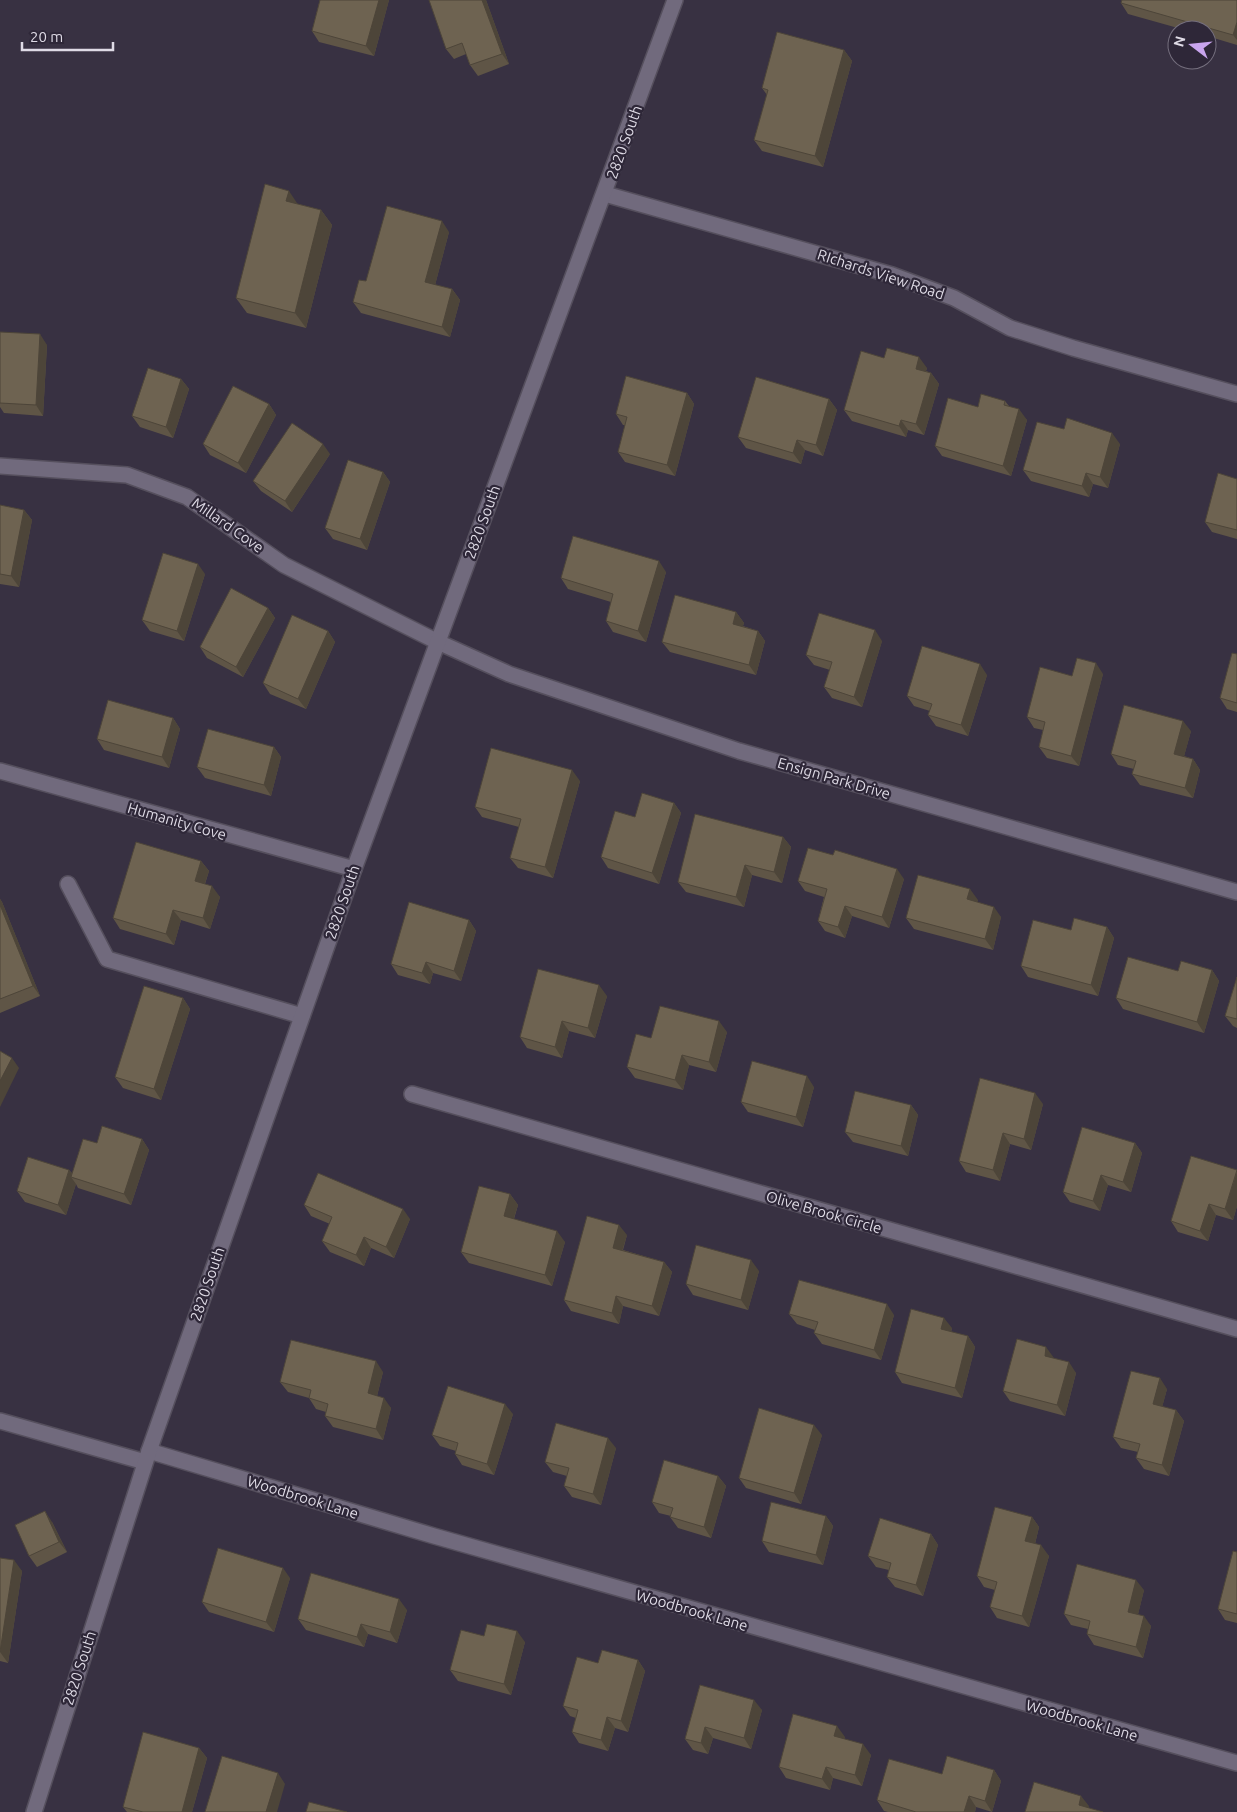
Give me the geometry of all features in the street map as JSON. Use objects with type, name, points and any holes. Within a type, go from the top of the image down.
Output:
[{"type":"street","name":"2820 South","points":[[34,1812],[147,1456],[354,868],[605,194],[675,0]]},
{"type":"street","name":"RIchards View Road","points":[[605,194],[892,275],[954,298],[1010,328],[1073,348],[1237,394]]},
{"type":"street","name":"Millard Cove","points":[[0,466],[128,475],[187,497],[284,565],[438,642]]},
{"type":"street","name":"Ensign Park Drive","points":[[438,642],[509,674],[739,751],[1237,892]]},
{"type":"street","name":"Humanity Cove","points":[[0,771],[354,868]]},
{"type":"street","points":[[68,884],[107,959],[302,1016]]},
{"type":"street","name":"Olive Brook Circle","points":[[412,1094],[1237,1329]]},
{"type":"street","name":"Woodbrook Lane","points":[[0,1421],[147,1456],[1237,1763]]},
{"type":"building","points":[[320,0],[379,0],[366,46],[312,31]]},
{"type":"building","points":[[429,0],[482,0],[502,54],[470,65],[462,43],[446,49]]},
{"type":"building","points":[[1122,0],[1237,0],[1237,22],[1233,35],[1217,30],[1217,20],[1180,20],[1121,3]]},
{"type":"building","points":[[777,32],[844,50],[815,156],[754,140],[768,90],[762,88]]},
{"type":"building","points":[[265,184],[289,191],[286,201],[321,210],[295,313],[236,298]]},
{"type":"building","points":[[387,206],[442,221],[425,282],[452,289],[442,327],[353,302],[359,280],[366,281]]},
{"type":"building","points":[[0,332],[40,334],[36,405],[0,403]]},
{"type":"building","points":[[887,348],[919,357],[916,369],[931,373],[916,424],[901,420],[899,426],[844,410],[861,351],[884,358]]},
{"type":"building","points":[[148,368],[181,379],[166,427],[132,416]]},
{"type":"building","points":[[626,376],[687,393],[667,465],[618,452],[627,417],[616,414]]},
{"type":"building","points":[[756,377],[829,399],[816,445],[797,440],[793,453],[738,437]]},
{"type":"building","points":[[233,386],[269,404],[238,463],[203,444]]},
{"type":"building","points":[[981,394],[1005,401],[1004,405],[1019,409],[1003,466],[935,446],[948,398],[978,407]]},
{"type":"building","points":[[1067,418],[1112,433],[1100,477],[1086,473],[1082,486],[1023,470],[1037,422],[1064,429]]},
{"type":"building","points":[[292,423],[323,444],[285,501],[253,481]]},
{"type":"building","points":[[348,460],[383,472],[360,539],[325,528]]},
{"type":"building","points":[[1218,473],[1237,479],[1237,530],[1205,522]]},
{"type":"building","points":[[0,505],[24,510],[11,576],[0,574]]},
{"type":"building","points":[[573,536],[659,561],[638,631],[606,621],[613,594],[561,578]]},
{"type":"building","points":[[163,553],[198,564],[177,631],[142,620]]},
{"type":"building","points":[[231,588],[268,608],[236,667],[200,647]]},
{"type":"building","points":[[675,595],[736,612],[733,624],[758,631],[749,665],[662,642]]},
{"type":"building","points":[[819,613],[875,630],[854,697],[824,687],[832,662],[806,655]]},
{"type":"building","points":[[292,615],[328,631],[298,699],[263,683]]},
{"type":"building","points":[[922,646],[980,664],[961,725],[928,715],[932,704],[907,696]]},
{"type":"building","points":[[1232,653],[1237,654],[1237,703],[1220,698]]},
{"type":"building","points":[[1077,658],[1096,663],[1071,756],[1039,747],[1045,722],[1027,717],[1040,667],[1072,676]]},
{"type":"building","points":[[108,700],[173,718],[162,757],[97,739]]},
{"type":"building","points":[[1124,705],[1183,721],[1174,754],[1193,759],[1185,788],[1132,774],[1136,761],[1111,754]]},
{"type":"building","points":[[208,729],[274,747],[264,785],[197,767]]},
{"type":"building","points":[[491,748],[572,770],[545,867],[510,858],[521,819],[475,807]]},
{"type":"building","points":[[642,793],[674,803],[652,873],[601,857],[615,811],[635,817]]},
{"type":"building","points":[[695,814],[783,837],[774,872],[745,865],[736,897],[678,882]]},
{"type":"building","points":[[136,842],[201,861],[195,881],[212,886],[203,918],[173,910],[166,934],[113,918]]},
{"type":"building","points":[[808,848],[833,855],[835,850],[897,869],[882,917],[845,906],[838,927],[818,921],[827,889],[798,881]]},
{"type":"building","points":[[918,875],[970,889],[967,899],[994,907],[985,939],[906,918]]},
{"type":"building","points":[[409,902],[469,920],[454,971],[426,962],[422,973],[391,964]]},
{"type":"building","points":[[0,905],[33,986],[0,999]]},
{"type":"building","points":[[1074,918],[1107,927],[1091,985],[1021,966],[1033,920],[1071,930]]},
{"type":"building","points":[[1128,957],[1178,971],[1181,961],[1212,970],[1197,1022],[1116,998]]},
{"type":"building","points":[[538,969],[599,985],[588,1028],[562,1021],[555,1047],[520,1037]]},
{"type":"building","points":[[1237,977],[1237,1019],[1225,1016]]},
{"type":"building","points":[[144,986],[183,998],[154,1089],[115,1077]]},
{"type":"building","points":[[660,1006],[719,1021],[709,1062],[682,1055],[675,1080],[627,1067],[636,1034],[651,1038]]},
{"type":"building","points":[[0,1051],[12,1058],[0,1081]]},
{"type":"building","points":[[752,1061],[807,1076],[796,1117],[741,1102]]},
{"type":"building","points":[[980,1078],[1035,1093],[1024,1139],[1003,1133],[993,1170],[959,1161]]},
{"type":"building","points":[[855,1091],[911,1105],[901,1146],[845,1132]]},
{"type":"building","points":[[102,1126],[142,1139],[124,1194],[71,1177],[83,1139],[97,1143]]},
{"type":"building","points":[[1082,1127],[1135,1143],[1123,1182],[1101,1175],[1093,1201],[1063,1192]]},
{"type":"building","points":[[1191,1156],[1237,1170],[1225,1209],[1209,1204],[1200,1231],[1171,1221]]},
{"type":"building","points":[[28,1157],[69,1170],[58,1205],[17,1191]]},
{"type":"building","points":[[318,1173],[403,1209],[386,1247],[364,1237],[356,1255],[322,1241],[332,1217],[304,1205]]},
{"type":"building","points":[[479,1186],[510,1194],[504,1216],[557,1231],[545,1275],[461,1252]]},
{"type":"building","points":[[587,1216],[619,1225],[613,1248],[664,1262],[652,1306],[616,1296],[612,1313],[564,1300]]},
{"type":"building","points":[[696,1245],[751,1260],[741,1300],[686,1284]]},
{"type":"building","points":[[799,1280],[887,1304],[874,1350],[814,1333],[818,1322],[789,1314]]},
{"type":"building","points":[[911,1309],[944,1318],[941,1329],[968,1336],[955,1388],[895,1372]]},
{"type":"building","points":[[1017,1339],[1046,1347],[1045,1356],[1069,1362],[1057,1405],[1003,1391]]},
{"type":"building","points":[[291,1340],[376,1361],[368,1393],[384,1398],[376,1429],[325,1416],[328,1404],[309,1398],[311,1390],[280,1382]]},
{"type":"building","points":[[1131,1371],[1160,1378],[1153,1404],[1176,1410],[1162,1465],[1136,1458],[1140,1444],[1113,1437]]},
{"type":"building","points":[[448,1386],[505,1404],[487,1464],[455,1454],[458,1443],[432,1435]]},
{"type":"building","points":[[759,1408],[814,1425],[794,1493],[739,1478]]},
{"type":"building","points":[[556,1423],[608,1438],[593,1494],[564,1486],[569,1468],[545,1462]]},
{"type":"building","points":[[664,1460],[718,1476],[704,1527],[670,1517],[673,1508],[652,1502]]},
{"type":"building","points":[[771,1502],[826,1516],[816,1555],[762,1541]]},
{"type":"building","points":[[995,1507],[1032,1517],[1025,1541],[1041,1545],[1022,1616],[990,1607],[997,1582],[977,1576]]},
{"type":"building","points":[[45,1511],[59,1542],[29,1556],[15,1525]]},
{"type":"building","points":[[880,1518],[931,1534],[916,1585],[887,1577],[891,1563],[868,1556]]},
{"type":"building","points":[[218,1548],[283,1568],[266,1622],[202,1602]]},
{"type":"building","points":[[1233,1551],[1237,1552],[1237,1614],[1218,1609]]},
{"type":"building","points":[[0,1558],[14,1560],[0,1652]]},
{"type":"building","points":[[1077,1564],[1136,1580],[1128,1612],[1144,1616],[1136,1647],[1087,1634],[1090,1621],[1064,1614]]},
{"type":"building","points":[[311,1573],[399,1599],[390,1632],[361,1624],[357,1637],[298,1619]]},
{"type":"building","points":[[487,1624],[517,1631],[504,1684],[450,1670],[461,1630],[484,1636]]},
{"type":"building","points":[[602,1650],[638,1660],[621,1721],[607,1717],[601,1740],[572,1732],[578,1710],[563,1706],[577,1657],[598,1663]]},
{"type":"building","points":[[700,1685],[754,1700],[744,1738],[705,1727],[701,1743],[685,1739]]},
{"type":"building","points":[[793,1714],[837,1726],[834,1736],[863,1744],[855,1775],[826,1767],[822,1779],[779,1767]]},
{"type":"building","points":[[143,1732],[199,1748],[182,1812],[143,1812],[123,1807]]},
{"type":"building","points":[[222,1756],[278,1773],[266,1812],[205,1812]]},
{"type":"building","points":[[947,1756],[994,1770],[985,1801],[969,1796],[964,1812],[916,1812],[877,1800],[889,1759],[942,1774]]},
{"type":"building","points":[[1034,1782],[1081,1796],[1079,1805],[1103,1812],[1025,1812]]},
{"type":"building","points":[[309,1802],[347,1812],[306,1812]]}]
